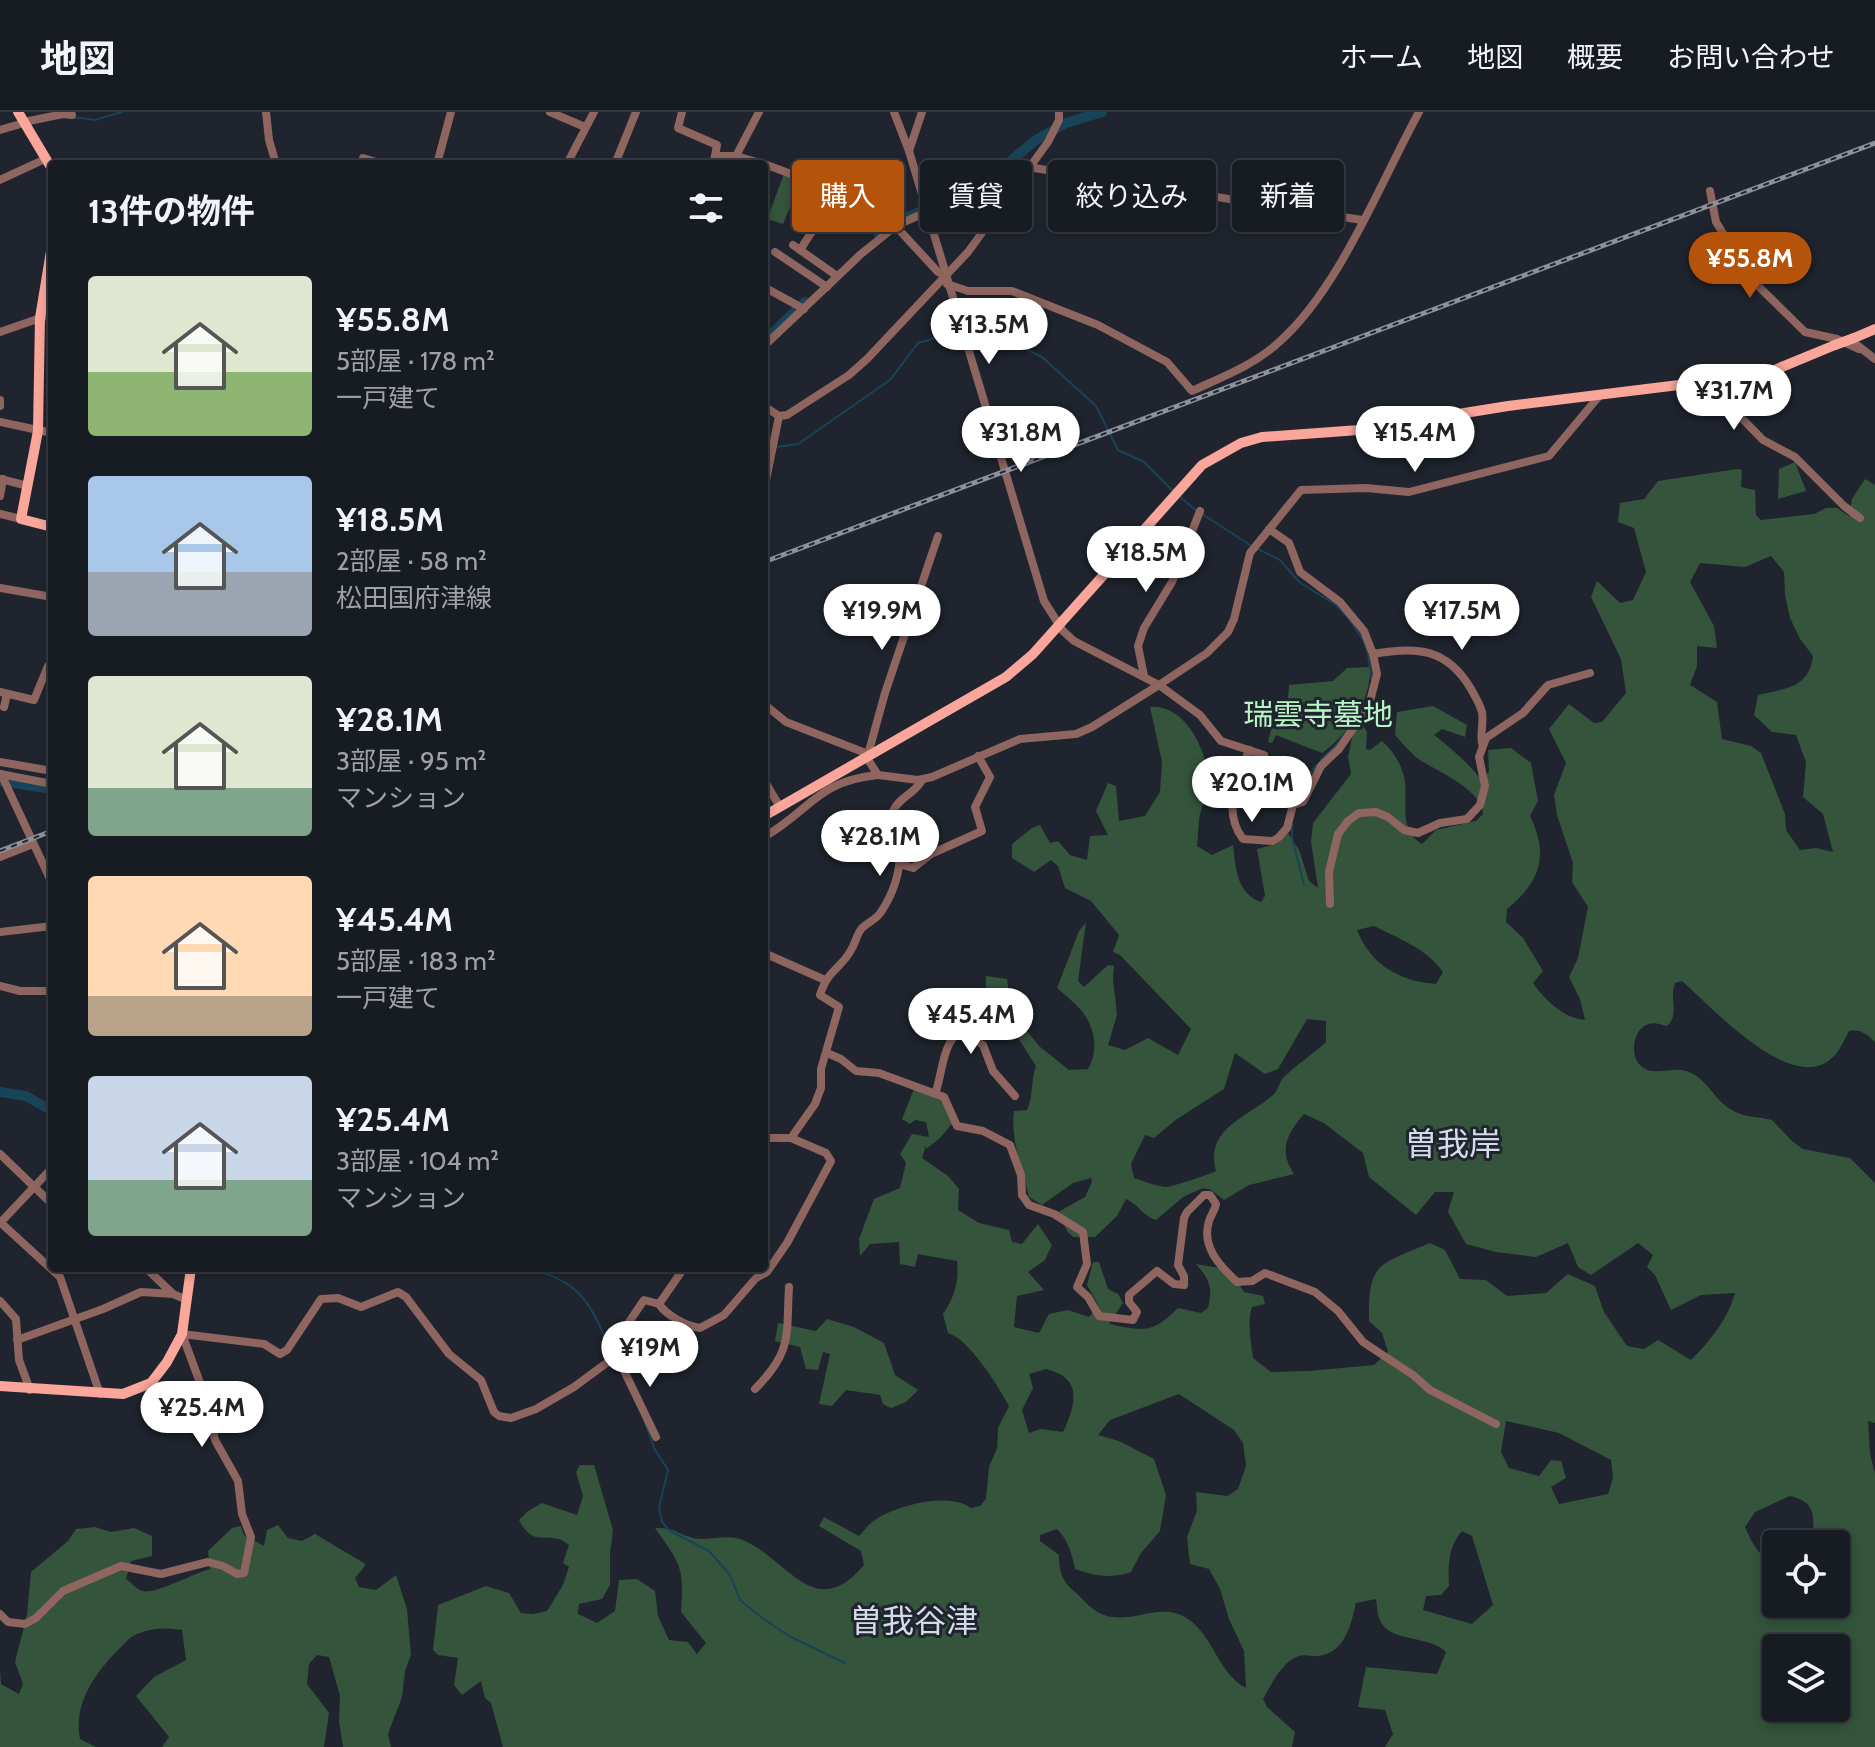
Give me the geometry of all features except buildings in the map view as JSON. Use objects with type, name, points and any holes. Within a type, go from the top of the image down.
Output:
[{"type":"main road","points":[[22,119],[48,163]]},
{"type":"main road","points":[[48,269],[40,318],[38,431],[21,519],[48,526]]},
{"type":"main road","points":[[768,814],[998,683],[1033,654],[1202,465],[1221,453],[1262,437],[1359,430],[1772,371],[1875,329]]},
{"type":"main road","points":[[0,1386],[123,1394],[151,1383],[182,1334],[190,1272]]},
{"type":"street","points":[[266,112],[275,160]]},
{"type":"street","points":[[438,160],[451,112]]},
{"type":"street","points":[[550,112],[585,127]]},
{"type":"street","points":[[569,160],[594,112]]},
{"type":"street","points":[[617,160],[636,112]]},
{"type":"street","points":[[682,112],[678,128],[717,145],[714,160],[736,156],[750,160]]},
{"type":"street","points":[[736,156],[759,112]]},
{"type":"street","points":[[894,112],[920,188]]},
{"type":"street","points":[[909,151],[922,112]]},
{"type":"street","points":[[901,232],[946,279],[968,291],[1012,291],[1098,325],[1167,362],[1192,391],[1252,363],[1279,343],[1311,308],[1419,112]]},
{"type":"street","points":[[0,130],[22,119],[72,115]]},
{"type":"street","points":[[1032,161],[1058,121]]},
{"type":"street","points":[[0,180],[45,159]]},
{"type":"street","points":[[768,165],[792,174]]},
{"type":"street","points":[[1032,168],[1362,220]]},
{"type":"street","points":[[1710,191],[1716,222],[1752,280],[1805,332],[1837,339],[1875,359]]},
{"type":"street","points":[[809,232],[797,248],[834,274]]},
{"type":"street","points":[[768,342],[823,284],[884,232]]},
{"type":"street","points":[[933,232],[1044,601],[1058,625],[1074,641],[1159,685],[1200,715],[1221,741],[1264,755]]},
{"type":"street","points":[[768,409],[779,416],[787,415],[849,375],[946,279],[982,232]]},
{"type":"street","points":[[775,252],[823,284]]},
{"type":"street","points":[[768,289],[801,307]]},
{"type":"street","points":[[0,332],[48,315]]},
{"type":"street","points":[[1819,337],[1820,352]]},
{"type":"street","points":[[1854,337],[1859,349]]},
{"type":"street","points":[[40,361],[48,362]]},
{"type":"street","points":[[1699,383],[1702,388],[1725,401],[1763,440],[1795,457],[1860,518]]},
{"type":"street","points":[[768,834],[839,782],[878,775],[922,780],[1020,739],[1076,734],[1092,727],[1207,653],[1228,632],[1253,548],[1301,490],[1366,488],[1409,492],[1549,456],[1600,395]]},
{"type":"street","points":[[0,400],[0,406]]},
{"type":"street","points":[[768,471],[779,416]]},
{"type":"street","points":[[0,422],[48,432]]},
{"type":"street","points":[[0,496],[2,479],[28,486]]},
{"type":"street","points":[[1144,676],[1138,646],[1144,628],[1172,582],[1199,512]]},
{"type":"street","points":[[0,514],[21,519]]},
{"type":"street","points":[[1250,750],[1235,781],[1234,819],[1239,835],[1247,841],[1276,839],[1287,828],[1321,766],[1339,749],[1369,705],[1377,674],[1364,631],[1340,602],[1300,572],[1289,543],[1269,529]]},
{"type":"street","points":[[867,759],[885,693],[938,536]]},
{"type":"street","points":[[0,588],[48,596]]},
{"type":"street","points":[[1373,654],[1398,649],[1422,651],[1456,667],[1480,707],[1483,744]]},
{"type":"street","points":[[4,707],[4,693],[34,700],[48,670]]},
{"type":"street","points":[[1330,904],[1328,879],[1332,860],[1338,834],[1348,821],[1359,813],[1376,812],[1404,830],[1418,833],[1440,823],[1467,819],[1480,805],[1485,786],[1479,757],[1486,738],[1523,713],[1548,685],[1590,673]]},
{"type":"street","points":[[768,707],[786,722],[863,752],[878,775]]},
{"type":"street","points":[[900,864],[913,868],[931,854],[982,831],[975,807],[990,777],[978,756]]},
{"type":"street","points":[[0,762],[48,770]]},
{"type":"street","points":[[0,774],[48,784]]},
{"type":"street","points":[[0,774],[48,875]]},
{"type":"street","points":[[791,1138],[821,1088],[821,1069],[839,1007],[820,995],[825,980],[851,952],[864,926],[880,914],[897,880],[899,847],[891,823],[893,812],[900,801],[919,787],[922,780]]},
{"type":"street","points":[[768,787],[780,807]]},
{"type":"street","points":[[0,857],[33,844]]},
{"type":"street","points":[[0,932],[48,926]]},
{"type":"street","points":[[768,955],[825,980]]},
{"type":"street","points":[[0,986],[20,991],[48,991]]},
{"type":"street","points":[[935,1094],[948,1042],[959,1033],[983,1045],[993,1071],[1015,1096]]},
{"type":"street","points":[[827,1053],[856,1071],[879,1073],[944,1097],[957,1126],[983,1131],[1010,1145],[1021,1175],[1022,1195],[1029,1205],[1054,1214],[1083,1232],[1087,1264],[1077,1287],[1088,1297],[1099,1316],[1133,1320],[1137,1312],[1129,1302],[1129,1295],[1157,1271],[1174,1284],[1184,1285],[1184,1276],[1178,1265],[1184,1218],[1193,1204],[1204,1195],[1210,1195],[1216,1204],[1209,1222],[1212,1252],[1215,1261],[1237,1282],[1244,1284],[1265,1273],[1315,1292],[1338,1311],[1363,1342],[1430,1390],[1496,1424]]},
{"type":"street","points":[[768,1138],[791,1138],[826,1153],[831,1161],[787,1243],[768,1271]]},
{"type":"street","points":[[0,1154],[48,1200]]},
{"type":"street","points":[[48,1172],[0,1222],[48,1266]]},
{"type":"street","points":[[55,1272],[60,1277],[100,1394]]},
{"type":"street","points":[[150,1272],[173,1294]]},
{"type":"street","points":[[659,1304],[681,1272]]},
{"type":"street","points":[[0,1614],[8,1622],[25,1624],[36,1618],[63,1591],[121,1566],[161,1574],[208,1562],[239,1575],[244,1573],[251,1537],[242,1514],[238,1481],[215,1440],[206,1399],[182,1334],[264,1344],[280,1354],[287,1350],[321,1299],[338,1298],[361,1307],[398,1292],[406,1297],[449,1354],[481,1380],[494,1412],[511,1418],[536,1409],[574,1387],[614,1357],[627,1325],[644,1300],[659,1304],[676,1318],[700,1328],[724,1315],[756,1278],[767,1272]]},
{"type":"street","points":[[755,1389],[778,1364],[788,1333],[789,1287]]},
{"type":"street","points":[[17,1340],[141,1292],[173,1294],[187,1300]]},
{"type":"street","points":[[0,1301],[14,1315],[19,1360],[30,1390]]},
{"type":"street","points":[[614,1357],[656,1437]]},
{"type":"green space","points":[[784,174],[792,177],[792,202],[783,224],[768,219]]},
{"type":"green space","points":[[1795,462],[1806,491],[1778,499],[1779,469]]},
{"type":"green space","points":[[1737,469],[1742,470],[1741,487],[1755,490],[1756,515],[1761,520],[1814,514],[1826,508],[1837,508],[1849,516],[1852,499],[1865,479],[1875,485],[1875,1042],[1863,1033],[1849,1031],[1832,1058],[1815,1067],[1795,1065],[1774,1057],[1752,1043],[1682,981],[1675,983],[1671,1022],[1667,1026],[1654,1023],[1644,1027],[1636,1036],[1634,1049],[1637,1061],[1646,1069],[1689,1072],[1701,1079],[1719,1100],[1735,1112],[1772,1120],[1803,1149],[1850,1158],[1875,1183],[1875,1423],[1868,1421],[1870,1454],[1875,1473],[1875,1747],[1385,1747],[1393,1734],[1385,1710],[1358,1707],[1366,1667],[1437,1674],[1446,1652],[1439,1646],[1391,1632],[1379,1618],[1376,1599],[1356,1603],[1345,1637],[1335,1650],[1293,1659],[1282,1668],[1263,1699],[1267,1707],[1295,1732],[1292,1747],[503,1747],[491,1703],[485,1698],[481,1681],[462,1695],[454,1685],[458,1658],[438,1655],[433,1650],[438,1605],[486,1586],[509,1593],[521,1613],[547,1611],[563,1585],[569,1567],[563,1563],[569,1545],[555,1538],[531,1535],[519,1520],[542,1503],[577,1515],[583,1496],[576,1472],[580,1465],[594,1465],[613,1530],[610,1585],[602,1599],[579,1604],[578,1614],[597,1623],[615,1611],[619,1580],[637,1579],[655,1591],[658,1616],[669,1640],[688,1642],[697,1654],[706,1643],[681,1612],[679,1567],[655,1528],[697,1539],[738,1538],[761,1550],[803,1582],[816,1588],[831,1589],[847,1581],[864,1565],[861,1551],[819,1526],[824,1517],[859,1536],[881,1516],[906,1506],[949,1501],[971,1508],[980,1506],[986,1499],[998,1428],[1009,1406],[974,1354],[948,1333],[943,1314],[955,1289],[957,1261],[918,1254],[915,1267],[900,1264],[899,1242],[870,1244],[860,1256],[859,1239],[874,1199],[900,1188],[906,1163],[900,1154],[912,1134],[929,1137],[926,1122],[915,1120],[910,1124],[902,1119],[914,1089],[943,1098],[952,1124],[926,1149],[926,1145],[922,1158],[948,1176],[959,1189],[958,1210],[979,1223],[1009,1230],[1012,1242],[1022,1244],[1038,1224],[1052,1245],[1045,1260],[1028,1272],[1044,1290],[1017,1296],[1014,1327],[1039,1333],[1049,1314],[1068,1310],[1089,1317],[1098,1305],[1087,1285],[1093,1262],[1099,1262],[1108,1289],[1118,1294],[1123,1303],[1109,1324],[1139,1329],[1154,1326],[1178,1308],[1201,1313],[1208,1308],[1210,1290],[1196,1264],[1230,1270],[1244,1292],[1263,1296],[1265,1304],[1252,1307],[1250,1338],[1253,1358],[1271,1372],[1374,1365],[1388,1352],[1382,1333],[1369,1321],[1374,1276],[1388,1262],[1430,1243],[1445,1250],[1460,1279],[1486,1280],[1507,1296],[1546,1293],[1568,1274],[1595,1286],[1604,1312],[1627,1346],[1644,1349],[1658,1340],[1691,1360],[1698,1353],[1723,1321],[1735,1293],[1701,1295],[1671,1310],[1655,1275],[1647,1267],[1653,1255],[1638,1243],[1591,1275],[1578,1267],[1568,1243],[1536,1257],[1466,1244],[1448,1212],[1454,1192],[1435,1192],[1416,1215],[1369,1177],[1363,1153],[1324,1123],[1304,1114],[1287,1142],[1286,1157],[1294,1174],[1249,1185],[1224,1200],[1203,1188],[1183,1197],[1156,1220],[1126,1199],[1117,1216],[1095,1237],[1073,1237],[1058,1212],[1085,1197],[1091,1178],[1073,1183],[1042,1205],[1029,1197],[1015,1144],[1014,1111],[1027,1110],[1036,1066],[1014,1032],[995,1034],[985,1040],[953,1028],[952,1017],[959,995],[964,994],[985,1005],[986,976],[1007,979],[1011,1011],[1039,1046],[1069,1070],[1088,1069],[1094,1055],[1090,1024],[1081,1010],[1057,988],[1079,931],[1086,922],[1078,981],[1084,987],[1108,965],[1114,966],[1117,1015],[1108,1045],[1125,1050],[1148,1038],[1178,1055],[1191,1029],[1120,955],[1113,952],[1119,935],[1091,901],[1065,888],[1058,866],[1051,860],[1034,872],[1012,858],[1012,844],[1040,825],[1050,843],[1058,841],[1070,855],[1087,860],[1090,836],[1108,835],[1096,811],[1108,783],[1116,786],[1119,821],[1145,816],[1160,792],[1162,762],[1150,707],[1163,708],[1184,722],[1200,745],[1204,758],[1208,784],[1199,820],[1197,846],[1212,855],[1233,845],[1242,886],[1246,893],[1261,902],[1265,896],[1257,849],[1276,844],[1288,833],[1299,850],[1309,881],[1318,888],[1311,842],[1313,823],[1351,774],[1348,757],[1353,733],[1363,726],[1367,732],[1366,749],[1370,750],[1382,741],[1399,764],[1405,782],[1406,821],[1409,830],[1422,844],[1436,830],[1476,821],[1483,814],[1481,805],[1467,789],[1417,758],[1395,735],[1397,712],[1433,706],[1467,725],[1465,737],[1442,729],[1434,735],[1480,779],[1489,772],[1488,750],[1511,748],[1531,763],[1538,801],[1530,816],[1540,855],[1534,878],[1519,899],[1507,909],[1506,922],[1523,938],[1543,971],[1533,983],[1563,1012],[1585,1020],[1580,999],[1569,977],[1578,958],[1588,907],[1572,882],[1573,863],[1557,815],[1554,795],[1566,763],[1549,729],[1569,704],[1594,723],[1602,722],[1626,693],[1621,659],[1591,597],[1597,581],[1620,603],[1633,600],[1646,572],[1634,528],[1618,522],[1620,503],[1644,499],[1658,481]],"holes":[[[1771,556],[1784,572],[1790,618],[1813,656],[1811,667],[1801,681],[1758,695],[1754,715],[1772,732],[1796,735],[1806,762],[1803,797],[1823,814],[1833,852],[1816,848],[1800,850],[1786,830],[1785,814],[1761,753],[1751,746],[1722,739],[1717,702],[1690,685],[1697,666],[1697,646],[1717,648],[1714,626],[1690,582],[1700,563],[1745,567]],[[1374,926],[1420,951],[1443,972],[1436,984],[1398,975],[1378,962],[1357,930]],[[1307,1019],[1326,1021],[1326,1042],[1283,1078],[1274,1094],[1222,1134],[1214,1156],[1216,1171],[1166,1187],[1134,1178],[1131,1164],[1145,1135],[1154,1138],[1224,1089],[1235,1053],[1265,1074],[1278,1069]],[[1046,1369],[1060,1374],[1069,1382],[1073,1404],[1063,1432],[1041,1429],[1029,1433],[1022,1410],[1033,1388],[1029,1374]],[[1179,1394],[1234,1430],[1243,1443],[1246,1466],[1238,1489],[1227,1496],[1196,1492],[1197,1511],[1187,1537],[1190,1564],[1209,1569],[1220,1589],[1229,1619],[1244,1651],[1246,1688],[1229,1673],[1204,1635],[1188,1619],[1167,1612],[1115,1617],[1095,1610],[1064,1580],[1059,1555],[1040,1541],[1040,1535],[1057,1529],[1069,1548],[1075,1569],[1110,1576],[1131,1572],[1141,1553],[1160,1531],[1166,1495],[1154,1459],[1119,1441],[1098,1435],[1110,1420]],[[1506,1421],[1559,1433],[1611,1460],[1613,1478],[1608,1494],[1559,1504],[1551,1487],[1566,1478],[1561,1461],[1551,1460],[1539,1476],[1509,1468],[1501,1452]],[[1462,1531],[1472,1536],[1493,1605],[1472,1624],[1423,1610],[1426,1596],[1441,1595],[1449,1586],[1451,1550]]]},
{"type":"green space","name":"瑞雲寺墓地","points":[[1370,667],[1363,704],[1341,736],[1322,753],[1276,735],[1272,743],[1268,742],[1272,726],[1287,712],[1289,685],[1333,681],[1347,668]]},
{"type":"green space","points":[[827,1319],[854,1327],[884,1343],[895,1375],[918,1390],[906,1402],[891,1408],[883,1404],[880,1395],[846,1390],[832,1406],[819,1404],[830,1354],[823,1352],[818,1370],[806,1369],[800,1347],[775,1341],[778,1323],[816,1331]]},
{"type":"green space","points":[[278,1525],[288,1538],[302,1541],[315,1534],[364,1563],[365,1566],[355,1578],[359,1587],[376,1590],[396,1575],[407,1609],[411,1655],[405,1671],[402,1697],[388,1734],[391,1747],[343,1747],[339,1721],[340,1696],[329,1657],[317,1655],[309,1664],[307,1684],[329,1713],[324,1747],[162,1747],[169,1737],[136,1696],[154,1677],[186,1660],[182,1630],[163,1628],[133,1636],[94,1679],[83,1701],[79,1726],[80,1739],[96,1747],[0,1747],[0,1668],[1,1684],[19,1694],[23,1684],[15,1662],[27,1615],[31,1572],[68,1541],[76,1529],[95,1527],[111,1532],[134,1528],[152,1536],[152,1556],[131,1561],[126,1579],[140,1590],[148,1591],[210,1569],[208,1551],[232,1528],[241,1526],[244,1535],[264,1546],[267,1530]]},
{"type":"waterway","points":[[73,117],[95,120],[122,112]]},
{"type":"waterway","points":[[879,235],[893,222],[997,172],[1036,140],[1066,123],[1102,112]]},
{"type":"waterway","points":[[768,337],[805,302]]},
{"type":"waterway","points":[[968,331],[1015,343],[1042,357],[1096,406],[1118,450],[1144,462],[1172,490]]},
{"type":"waterway","points":[[777,447],[798,444],[890,380],[918,343],[958,332]]},
{"type":"waterway","points":[[1180,497],[1197,511]]},
{"type":"waterway","points":[[1202,514],[1250,545]]},
{"type":"waterway","points":[[1256,548],[1280,560],[1299,582],[1336,605],[1349,619],[1363,640],[1372,681]]},
{"type":"waterway","points":[[1321,760],[1357,716]]},
{"type":"waterway","points":[[1299,798],[1317,765]]},
{"type":"waterway","points":[[0,781],[48,788]]},
{"type":"waterway","points":[[1292,824],[1292,837],[1304,885]]},
{"type":"waterway","points":[[0,1092],[26,1096],[48,1109]]},
{"type":"waterway","points":[[541,1272],[560,1280],[582,1297],[612,1353]]},
{"type":"waterway","points":[[644,1420],[654,1448],[668,1470],[659,1507],[662,1522],[670,1531],[709,1551],[730,1575],[740,1600],[761,1617],[789,1636],[845,1663]]},
{"type":"railway","points":[[768,560],[1875,143]]},
{"type":"railway","points":[[0,851],[48,833]]},
{"type":"district","name":"曽我岸","points":[[1453,1144]]},
{"type":"district","name":"曽我谷津","points":[[914,1621]]}]
